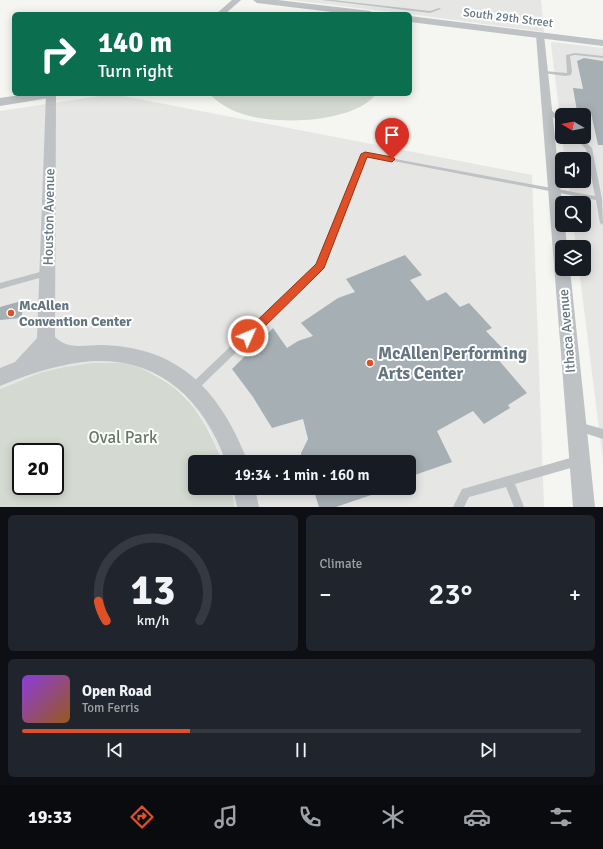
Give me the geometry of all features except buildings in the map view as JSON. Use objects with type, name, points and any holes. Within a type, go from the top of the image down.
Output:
[{"type":"street","points":[[222,12],[237,0]]},
{"type":"street","points":[[257,0],[355,12]]},
{"type":"street","name":"South 29th Street","points":[[412,19],[603,43]]},
{"type":"street","name":"Ithaca Avenue","points":[[540,35],[584,507]]},
{"type":"street","points":[[0,102],[38,96]]},
{"type":"street","name":"Houston Avenue","points":[[46,340],[50,96]]},
{"type":"street","points":[[20,370],[46,340],[54,348],[74,355]]},
{"type":"street","points":[[0,377],[74,355],[106,352],[143,358],[162,365],[194,388],[213,412],[227,437],[234,455]]},
{"type":"street","points":[[245,495],[248,507]]},
{"type":"lane","points":[[324,0],[430,12],[439,9]]},
{"type":"lane","points":[[544,72],[565,75],[569,74],[568,55],[575,54],[603,57]]},
{"type":"lane","points":[[547,109],[555,116]]},
{"type":"lane","points":[[585,144],[589,148],[603,223]]},
{"type":"lane","points":[[194,388],[320,266],[365,154],[598,199]]},
{"type":"lane","points":[[0,286],[47,273]]},
{"type":"lane","points":[[576,426],[603,434]]},
{"type":"lane","points":[[458,507],[466,493],[579,460]]},
{"type":"lane","points":[[508,480],[519,507]]},
{"type":"shaded area","points":[[290,0],[541,0],[544,32],[412,14],[412,12],[393,12]]},
{"type":"shaded area","points":[[552,42],[603,48],[603,461],[580,276],[591,276],[591,240],[575,240],[574,232],[591,232],[591,196],[570,196],[569,188],[591,188],[591,152],[564,152],[563,144],[591,144],[591,108],[559,108],[551,44]]},
{"type":"shaded area","points":[[100,96],[123,96],[532,175],[544,507],[235,507],[232,495],[416,495],[416,455],[220,455],[210,432],[199,414],[185,396],[163,379],[145,370],[120,363],[92,363],[64,367],[39,373],[0,389],[0,111]]},
{"type":"green space","points":[[211,96],[374,96],[365,104],[351,111],[334,116],[295,120],[260,118],[235,111]]},
{"type":"green space","name":"Oval Park","points":[[92,363],[129,364],[150,373],[179,391],[197,412],[211,435],[220,455],[188,455],[188,495],[232,495],[235,507],[0,507],[0,389],[39,373],[64,367]]},
{"type":"place","name":"McAllen Convention Center","points":[[11,313]]},
{"type":"place","name":"McAllen Performing Arts Center","points":[[370,363]]},
{"type":"route","points":[[248,336],[320,266],[365,154],[392,159]]}]
